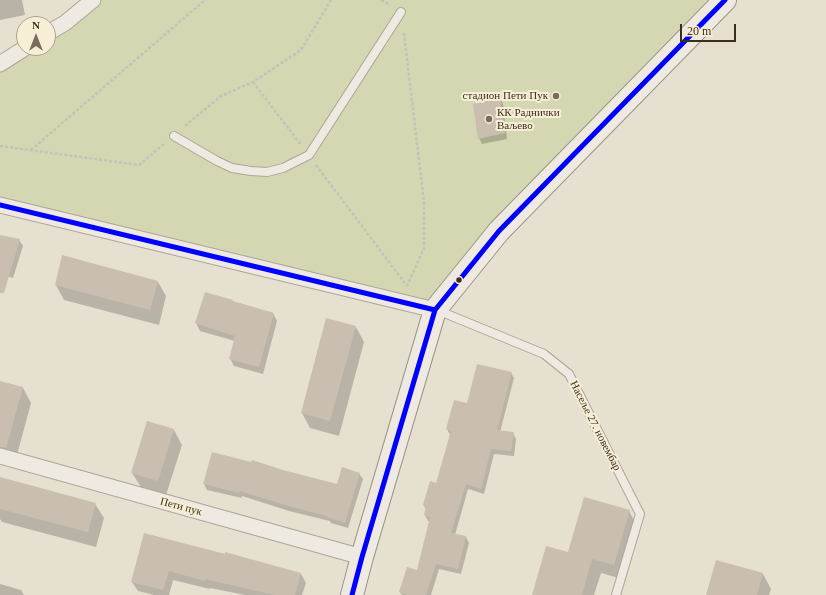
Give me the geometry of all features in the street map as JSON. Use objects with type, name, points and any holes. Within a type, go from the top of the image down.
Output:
[{"type":"street","points":[[56,29],[93,0]]},
{"type":"street","points":[[352,595],[435,310],[499,231],[725,0]]},
{"type":"street","points":[[0,64],[16,54]]},
{"type":"street","points":[[0,205],[435,310]]},
{"type":"street","name":"Пети пук","points":[[0,456],[362,557]]},
{"type":"lane","points":[[174,136],[232,168],[251,171],[267,172],[283,168],[309,155],[401,12]]},
{"type":"lane","name":"Насеље 27. новембар","points":[[435,310],[544,354],[569,374],[640,514],[616,595]]},
{"type":"path","points":[[31,150],[205,0]]},
{"type":"path","points":[[0,146],[139,165],[221,96],[253,82],[301,50],[331,0]]},
{"type":"path","points":[[381,0],[401,12],[424,203],[424,248],[407,286]]},
{"type":"path","points":[[253,82],[407,286],[435,310]]},
{"type":"green space","points":[[92,0],[725,0],[435,310],[0,205],[0,64],[16,54],[16,56],[56,56],[56,27]]},
{"type":"building","name":"КК Раднички Ваљево","points":[[500,97],[505,133],[478,139],[473,104]]},
{"type":"building","points":[[0,235],[20,239],[4,293],[0,293]]},
{"type":"building","points":[[62,255],[158,281],[150,310],[55,285]]},
{"type":"building","points":[[205,292],[274,313],[259,367],[229,359],[235,336],[195,323]]},
{"type":"building","points":[[326,318],[356,326],[330,421],[301,413]]},
{"type":"building","points":[[477,364],[512,372],[497,430],[514,432],[511,451],[491,449],[481,489],[466,484],[451,533],[466,536],[458,569],[436,564],[426,595],[407,595],[399,592],[407,567],[417,570],[430,517],[424,515],[426,507],[423,505],[430,481],[436,483],[451,431],[446,429],[454,400],[467,403]]},
{"type":"building","points":[[0,381],[23,387],[6,448],[0,447]]},
{"type":"building","points":[[147,421],[174,429],[158,481],[131,473]]},
{"type":"building","points":[[212,452],[251,462],[252,460],[283,470],[337,484],[342,467],[360,473],[345,523],[327,516],[240,491],[239,493],[203,484]]},
{"type":"building","points":[[0,477],[96,503],[88,532],[0,509]]},
{"type":"building","points":[[584,497],[630,510],[614,565],[592,559],[582,595],[532,595],[546,546],[568,552]]},
{"type":"building","points":[[144,533],[225,554],[225,552],[301,573],[295,595],[274,595],[205,579],[205,581],[169,571],[163,590],[131,582]]},
{"type":"building","points":[[716,560],[763,573],[757,595],[706,595]]},
{"type":"transit line","points":[[352,595],[435,310],[499,231],[725,0]]},
{"type":"transit line","points":[[0,205],[435,310]]},
{"type":"place","name":"стадион Пети Пук","points":[[556,96]]},
{"type":"place","name":"КК Раднички Ваљево","points":[[489,119]]}]
